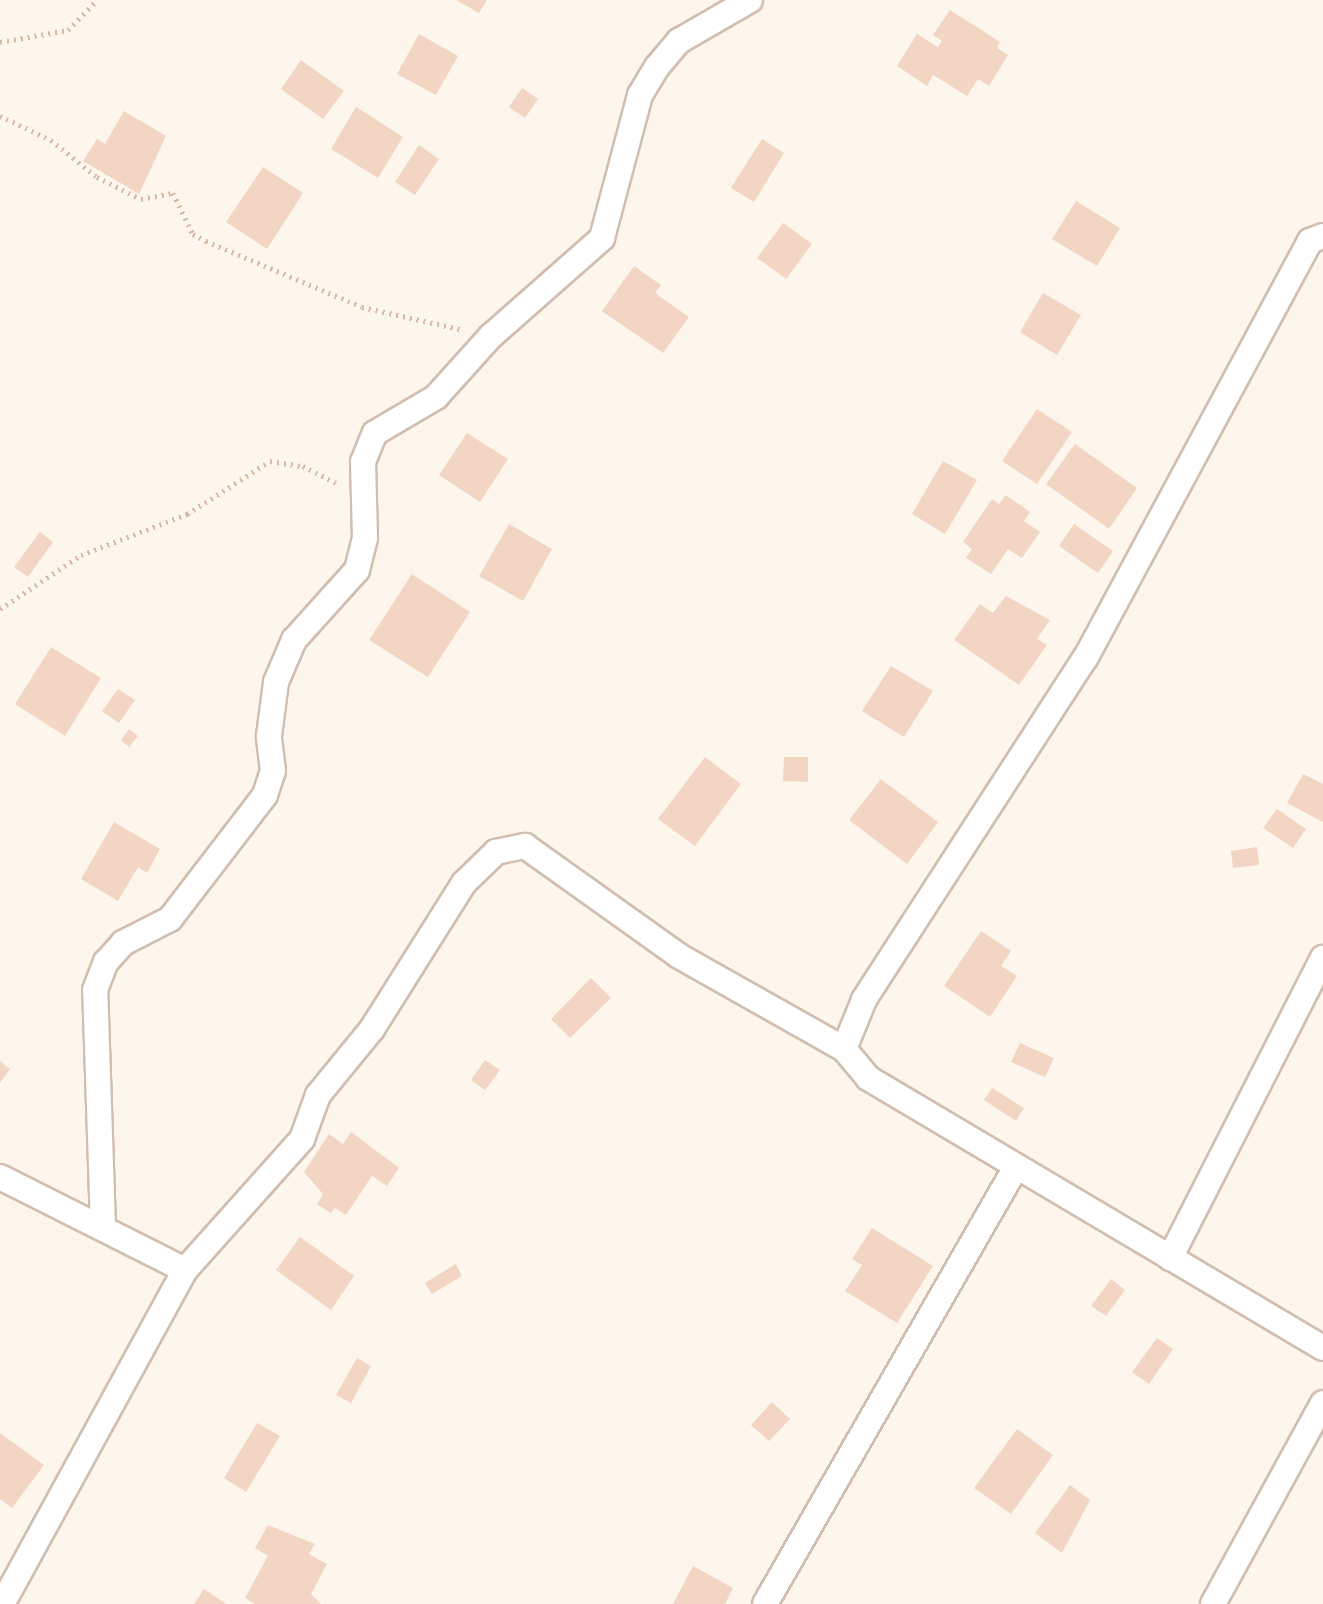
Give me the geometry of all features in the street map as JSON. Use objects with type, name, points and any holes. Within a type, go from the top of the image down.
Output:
[{"type":"street","points":[[103,1226],[95,990],[106,962],[123,943],[170,919],[265,795],[273,771],[269,736],[276,682],[294,640],[357,570],[365,538],[363,462],[374,433],[436,397],[491,336],[602,238],[640,95],[679,41],[736,4]]},
{"type":"street","points":[[844,1049],[864,1000],[1085,658],[1310,241],[1323,236]]},
{"type":"street","points":[[2,1604],[185,1270],[302,1139],[318,1095],[372,1029],[464,883],[496,852],[525,846],[679,956],[844,1049],[868,1078],[1323,1348]]},
{"type":"street","points":[[1170,1258],[1323,958]]},
{"type":"street","points":[[765,1604],[1016,1167]]},
{"type":"street","points":[[0,1177],[103,1226],[185,1270]]},
{"type":"street","points":[[1213,1604],[1323,1403]]},
{"type":"path","points":[[0,42],[68,30],[97,0]]},
{"type":"path","points":[[0,116],[51,140],[97,177],[141,199],[173,192],[194,234],[266,268],[362,307],[491,336]]},
{"type":"path","points":[[0,609],[81,555],[187,514],[270,461],[303,466],[362,496]]},
{"type":"building","points":[[456,0],[487,0],[479,13]]},
{"type":"building","points":[[950,10],[1000,42],[997,48],[1008,55],[989,86],[978,79],[967,96],[933,75],[927,86],[897,66],[917,34],[938,47],[942,41],[933,35]]},
{"type":"building","points":[[419,34],[458,56],[436,95],[397,74]]},
{"type":"building","points":[[301,60],[344,91],[323,119],[281,89]]},
{"type":"building","points":[[522,88],[538,99],[525,118],[509,107]]},
{"type":"building","points":[[356,107],[403,137],[378,178],[331,149]]},
{"type":"building","points":[[124,111],[166,136],[139,194],[83,161],[97,139],[105,144]]},
{"type":"building","points":[[762,139],[784,153],[754,202],[731,188]]},
{"type":"building","points":[[419,145],[439,159],[415,195],[395,182]]},
{"type":"building","points":[[263,167],[303,193],[267,249],[226,222]]},
{"type":"building","points":[[1076,201],[1120,228],[1097,266],[1052,239]]},
{"type":"building","points":[[783,223],[812,244],[786,279],[757,258]]},
{"type":"building","points":[[634,266],[661,285],[655,293],[689,317],[663,353],[602,311]]},
{"type":"building","points":[[1043,293],[1081,315],[1057,355],[1020,332]]},
{"type":"building","points":[[1037,409],[1072,432],[1037,484],[1002,461]]},
{"type":"building","points":[[467,433],[508,459],[480,502],[439,475]]},
{"type":"building","points":[[1075,444],[1137,488],[1109,529],[1046,484]]},
{"type":"building","points":[[943,461],[977,480],[945,534],[912,514]]},
{"type":"building","points":[[1006,495],[1030,512],[1024,521],[1040,532],[1022,558],[1008,549],[991,574],[966,558],[972,549],[963,542],[992,499],[999,504]]},
{"type":"building","points":[[509,524],[552,549],[523,601],[479,576]]},
{"type":"building","points":[[1074,524],[1113,551],[1098,573],[1059,546]]},
{"type":"building","points":[[40,532],[53,542],[28,577],[14,567]]},
{"type":"building","points":[[412,574],[470,612],[428,677],[369,640]]},
{"type":"building","points":[[1006,596],[1050,620],[1037,639],[1047,645],[1019,685],[954,640],[980,604],[993,613]]},
{"type":"building","points":[[51,647],[101,678],[65,736],[15,704]]},
{"type":"building","points":[[891,666],[933,691],[904,737],[862,711]]},
{"type":"building","points":[[118,689],[135,700],[119,723],[102,711]]},
{"type":"building","points":[[129,729],[138,736],[129,747],[121,740]]},
{"type":"building","points":[[705,757],[741,784],[695,846],[658,819]]},
{"type":"building","points":[[784,757],[808,757],[808,782],[783,781]]},
{"type":"building","points":[[1303,774],[1323,784],[1323,822],[1287,803]]},
{"type":"building","points":[[881,779],[938,822],[907,864],[849,820]]},
{"type":"building","points":[[1277,809],[1306,829],[1293,848],[1263,828]]},
{"type":"building","points":[[114,822],[160,849],[147,873],[138,867],[118,901],[81,879]]},
{"type":"building","points":[[1257,847],[1259,865],[1233,868],[1231,851]]},
{"type":"building","points":[[981,931],[1011,951],[1001,966],[1017,976],[990,1017],[944,986]]},
{"type":"building","points":[[591,978],[611,998],[570,1038],[551,1019]]},
{"type":"building","points":[[1020,1043],[1054,1058],[1045,1077],[1011,1062]]},
{"type":"building","points":[[485,1060],[500,1070],[485,1090],[471,1080]]},
{"type":"building","points":[[0,1061],[10,1069],[0,1083]]},
{"type":"building","points":[[992,1088],[1024,1108],[1016,1121],[984,1100]]},
{"type":"building","points":[[351,1132],[399,1168],[387,1186],[372,1176],[346,1215],[335,1208],[331,1213],[317,1204],[323,1194],[304,1172],[329,1134],[343,1144]]},
{"type":"building","points":[[872,1228],[933,1266],[897,1323],[845,1291],[862,1265],[852,1259]]},
{"type":"building","points":[[300,1237],[354,1276],[331,1310],[276,1270]]},
{"type":"building","points":[[456,1264],[462,1276],[432,1294],[425,1283]]},
{"type":"building","points":[[1111,1279],[1125,1290],[1106,1316],[1091,1306]]},
{"type":"building","points":[[1157,1338],[1173,1349],[1149,1384],[1132,1372]]},
{"type":"building","points":[[357,1358],[371,1366],[351,1403],[336,1395]]},
{"type":"building","points":[[772,1402],[790,1419],[769,1441],[751,1425]]},
{"type":"building","points":[[257,1423],[280,1436],[246,1492],[224,1478]]},
{"type":"building","points":[[1017,1429],[1053,1455],[1011,1514],[974,1488]]},
{"type":"building","points":[[0,1433],[44,1465],[12,1508],[0,1499]]},
{"type":"building","points":[[1070,1485],[1090,1500],[1062,1553],[1035,1533]]},
{"type":"building","points":[[268,1525],[315,1544],[309,1554],[327,1564],[311,1594],[321,1604],[255,1604],[245,1598],[268,1556],[255,1548]]},
{"type":"building","points":[[693,1566],[733,1588],[725,1604],[673,1604]]},
{"type":"building","points":[[204,1589],[226,1604],[194,1604]]}]
